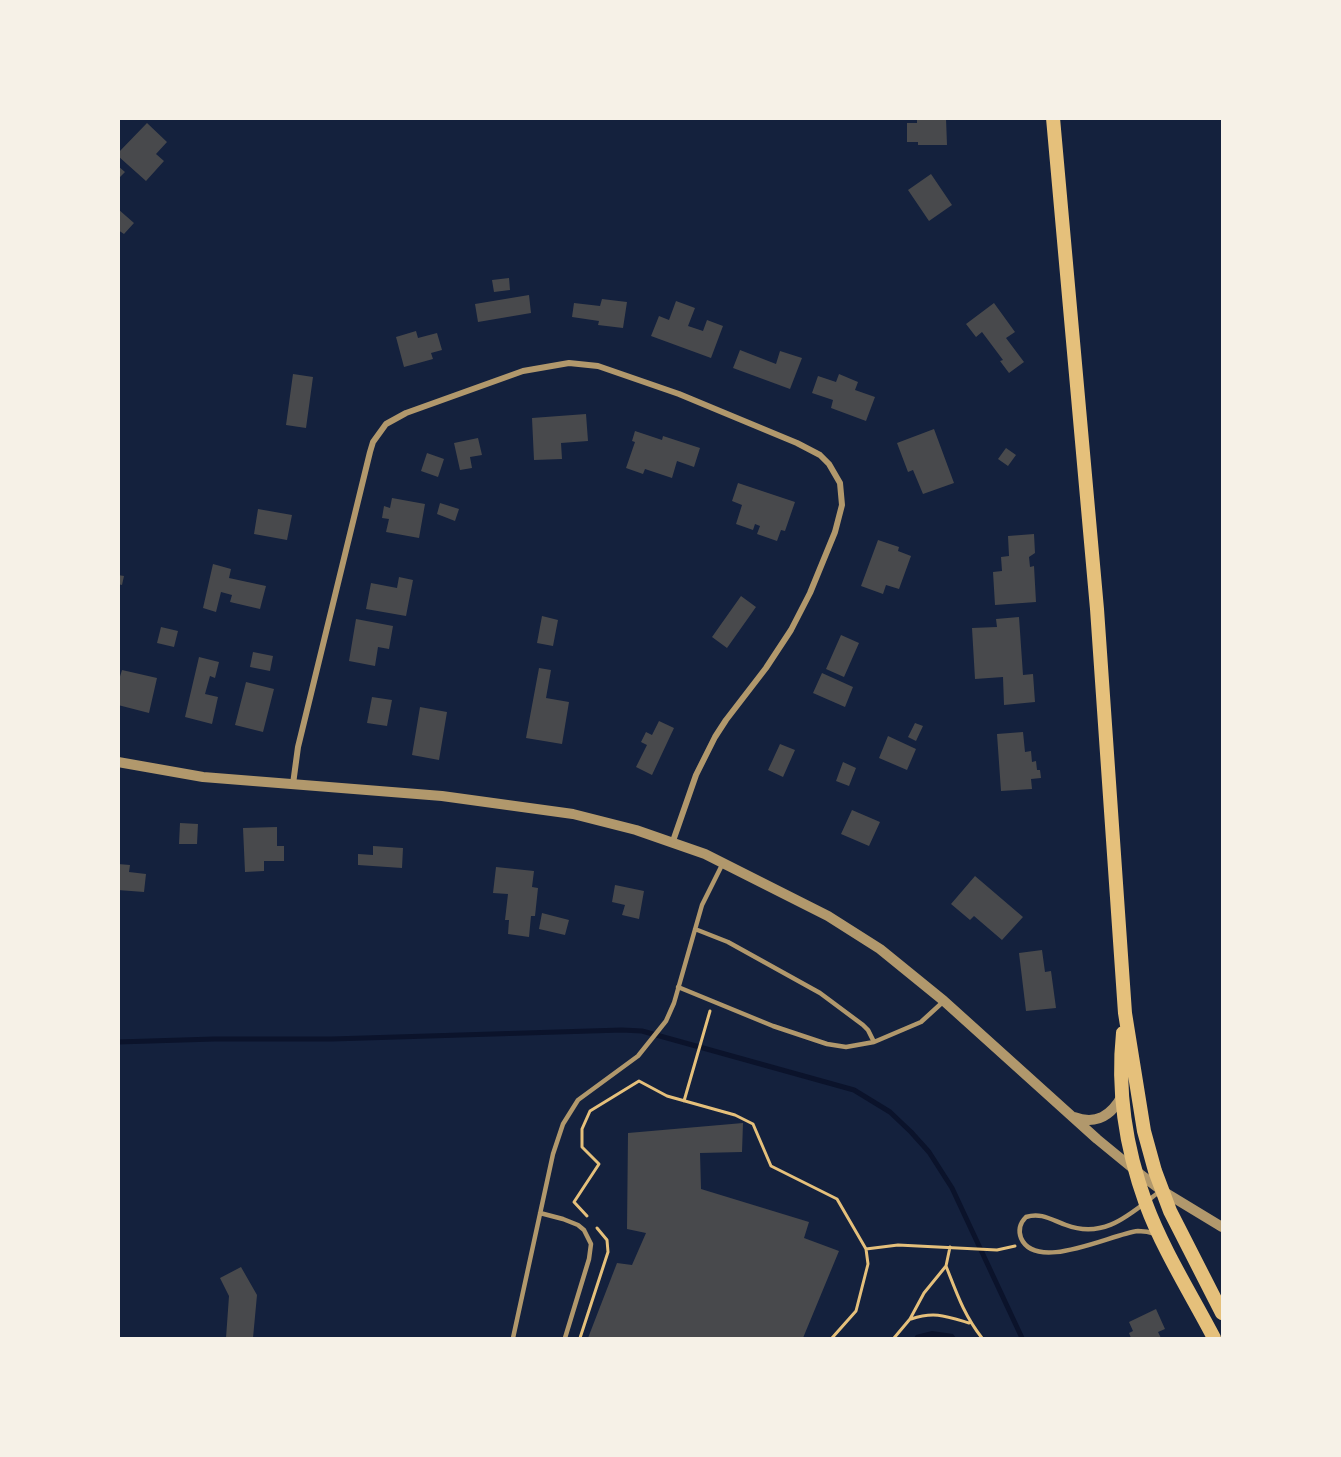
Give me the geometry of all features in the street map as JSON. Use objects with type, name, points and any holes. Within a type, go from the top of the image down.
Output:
[{"type":"main road","points":[[1053,118],[1097,609],[1125,1013],[1144,1131],[1161,1190],[1222,1313]]},
{"type":"main road","points":[[1125,1013],[1121,1060],[1122,1096],[1136,1171],[1145,1202],[1160,1235],[1214,1338]]},
{"type":"street","points":[[293,784],[298,747],[370,452],[379,433],[386,424],[406,413],[523,371],[569,363],[598,366],[694,400],[809,448],[829,464],[836,473],[842,493],[842,505],[835,532],[810,593],[791,630],[766,668],[715,737],[696,775],[673,842]]},
{"type":"street","points":[[118,762],[203,777],[442,796],[550,811],[616,824],[673,842],[723,863],[861,935],[944,1001],[1136,1171],[1161,1190],[1222,1227]]},
{"type":"street","points":[[1072,1116],[1089,1120],[1099,1119],[1113,1110],[1122,1096]]},
{"type":"lane","points":[[513,1338],[553,1154],[563,1124],[570,1112],[590,1090],[627,1064],[646,1047],[666,1021],[707,894],[723,863]]},
{"type":"lane","points":[[695,928],[728,942],[820,993],[863,1025],[874,1042]]},
{"type":"lane","points":[[678,987],[773,1026],[827,1044],[846,1047],[874,1042],[921,1022],[944,1001]]},
{"type":"lane","points":[[1160,1235],[1138,1231],[1071,1250],[1047,1253],[1033,1251],[1023,1242],[1020,1235],[1021,1222],[1032,1215],[1076,1228],[1095,1228],[1122,1220],[1161,1190]]},
{"type":"lane","points":[[540,1213],[563,1218],[578,1225],[584,1230],[591,1244],[589,1259],[565,1338]]},
{"type":"path","points":[[684,1101],[706,1025]]},
{"type":"path","points":[[587,1217],[574,1202],[599,1164],[582,1146],[582,1129],[590,1111],[639,1081],[667,1096],[735,1114],[753,1124],[771,1166],[837,1199],[866,1249],[868,1264],[856,1311],[832,1338]]},
{"type":"path","points":[[580,1338],[608,1252],[607,1240],[594,1225]]},
{"type":"path","points":[[866,1249],[898,1245],[997,1250],[1023,1242]]},
{"type":"path","points":[[894,1338],[910,1319],[924,1293],[946,1266],[950,1248]]},
{"type":"path","points":[[946,1266],[961,1306],[970,1323],[982,1338]]},
{"type":"path","points":[[910,1319],[923,1315],[946,1315],[970,1323]]},
{"type":"water","points":[[932,1331],[953,1334],[956,1338],[914,1338],[916,1335]]},
{"type":"building","points":[[917,118],[946,118],[947,145],[918,145],[918,142],[907,142],[907,123],[917,123]]},
{"type":"building","points":[[147,123],[167,142],[156,154],[164,161],[146,181],[118,156],[118,153]]},
{"type":"building","points":[[118,166],[125,172],[118,179]]},
{"type":"building","points":[[931,174],[952,205],[929,221],[908,190]]},
{"type":"building","points":[[118,209],[134,223],[124,234],[118,230]]},
{"type":"building","points":[[509,278],[510,290],[494,292],[492,280]]},
{"type":"building","points":[[529,295],[531,313],[478,322],[475,304]]},
{"type":"building","points":[[602,299],[627,302],[623,328],[598,325],[599,321],[572,317],[574,303],[600,306]]},
{"type":"building","points":[[676,301],[695,308],[688,326],[703,331],[707,320],[723,326],[711,358],[651,336],[659,316],[669,320]]},
{"type":"building","points":[[994,303],[1015,332],[1006,338],[1024,362],[1009,373],[1000,361],[1003,360],[982,332],[976,337],[966,324]]},
{"type":"building","points":[[416,331],[418,338],[437,333],[442,350],[431,353],[433,359],[404,367],[396,337]]},
{"type":"building","points":[[740,350],[776,364],[780,351],[802,358],[790,389],[733,368]]},
{"type":"building","points":[[293,374],[313,377],[306,428],[286,425]]},
{"type":"building","points":[[839,374],[858,382],[855,390],[875,397],[866,421],[831,408],[833,400],[812,393],[818,376],[836,382]]},
{"type":"building","points":[[586,414],[588,441],[561,443],[562,459],[534,460],[532,418]]},
{"type":"building","points":[[934,429],[954,483],[923,494],[913,470],[908,472],[897,443]]},
{"type":"building","points":[[635,431],[662,440],[663,436],[700,448],[694,467],[677,461],[672,478],[645,469],[643,474],[626,468],[635,442],[632,441]]},
{"type":"building","points":[[478,438],[482,455],[470,457],[472,468],[460,470],[454,443]]},
{"type":"building","points":[[1006,448],[1016,455],[1008,466],[998,459]]},
{"type":"building","points":[[427,453],[444,459],[438,477],[421,471]]},
{"type":"building","points":[[738,483],[795,502],[785,531],[781,530],[777,541],[757,534],[760,526],[755,524],[753,530],[736,524],[742,505],[732,501]]},
{"type":"building","points":[[392,498],[425,504],[419,538],[386,532],[389,519],[382,518],[384,506],[390,508]]},
{"type":"building","points":[[440,503],[459,509],[455,521],[437,514]]},
{"type":"building","points":[[258,509],[292,515],[287,540],[254,534]]},
{"type":"building","points":[[1034,534],[1035,553],[1029,557],[1030,567],[1034,566],[1036,602],[995,605],[993,572],[1002,571],[1001,557],[1009,556],[1008,536]]},
{"type":"building","points":[[878,540],[899,547],[898,551],[911,556],[899,589],[886,585],[883,594],[861,586]]},
{"type":"building","points":[[213,564],[231,569],[229,578],[266,586],[260,609],[230,602],[232,595],[221,592],[216,612],[203,608]]},
{"type":"building","points":[[118,575],[124,576],[122,585],[118,584]]},
{"type":"building","points":[[399,577],[413,580],[406,616],[366,609],[371,583],[397,588]]},
{"type":"building","points":[[741,596],[756,607],[727,648],[712,637]]},
{"type":"building","points":[[542,616],[558,620],[553,646],[537,643]]},
{"type":"building","points":[[1019,617],[1023,675],[1033,674],[1035,702],[1004,705],[1003,677],[975,679],[972,628],[997,627],[996,619]]},
{"type":"building","points":[[356,619],[393,626],[389,649],[378,647],[375,666],[349,661]]},
{"type":"building","points":[[161,627],[178,631],[174,647],[157,643]]},
{"type":"building","points":[[841,635],[859,643],[844,677],[826,669]]},
{"type":"building","points":[[253,652],[273,656],[270,671],[250,667]]},
{"type":"building","points":[[199,657],[219,662],[215,678],[210,676],[205,694],[218,697],[212,724],[185,717]]},
{"type":"building","points":[[539,668],[551,670],[546,698],[569,702],[562,744],[526,738]]},
{"type":"building","points":[[122,670],[157,678],[149,713],[118,705],[118,683]]},
{"type":"building","points":[[822,673],[853,687],[845,707],[813,693]]},
{"type":"building","points":[[246,682],[274,689],[263,732],[235,725]]},
{"type":"building","points":[[372,697],[392,700],[387,726],[367,723]]},
{"type":"building","points":[[420,707],[447,712],[439,760],[412,755]]},
{"type":"building","points":[[659,721],[674,728],[652,775],[636,767],[647,745],[641,742],[646,732],[652,735]]},
{"type":"building","points":[[915,723],[923,726],[916,741],[908,737]]},
{"type":"building","points":[[1023,732],[1025,752],[1031,751],[1032,762],[1036,761],[1041,778],[1031,779],[1032,789],[1001,791],[997,734]]},
{"type":"building","points":[[888,736],[916,749],[907,770],[879,758]]},
{"type":"building","points":[[780,744],[795,750],[783,777],[768,770]]},
{"type":"building","points":[[843,762],[856,768],[849,786],[836,781]]},
{"type":"building","points":[[852,810],[880,822],[869,846],[841,834]]},
{"type":"building","points":[[180,823],[198,824],[197,844],[179,844]]},
{"type":"building","points":[[277,827],[277,846],[284,846],[284,861],[264,861],[264,871],[245,872],[243,828]]},
{"type":"building","points":[[373,846],[403,848],[402,868],[358,865],[358,854],[373,855]]},
{"type":"building","points":[[118,864],[130,865],[129,872],[146,874],[144,892],[118,890]]},
{"type":"building","points":[[496,867],[534,871],[532,887],[538,888],[535,916],[531,916],[529,937],[508,934],[509,920],[505,920],[508,894],[493,893]]},
{"type":"building","points":[[975,876],[1023,917],[1002,940],[974,916],[970,920],[951,904]]},
{"type":"building","points":[[615,885],[644,891],[639,919],[622,915],[625,905],[612,902]]},
{"type":"building","points":[[542,913],[569,920],[565,935],[539,929]]},
{"type":"building","points":[[1042,950],[1045,972],[1051,971],[1056,1008],[1026,1011],[1019,953]]},
{"type":"building","points":[[743,1123],[742,1152],[700,1153],[701,1189],[809,1222],[804,1238],[839,1251],[803,1338],[588,1338],[617,1263],[632,1265],[646,1233],[627,1229],[628,1133]]},
{"type":"building","points":[[241,1267],[257,1295],[253,1338],[226,1338],[229,1296],[220,1278]]},
{"type":"building","points":[[1156,1309],[1165,1329],[1158,1332],[1161,1338],[1131,1338],[1129,1333],[1133,1331],[1129,1322]]},
{"type":"waterway","points":[[118,1042],[642,1031],[854,1090],[890,1112],[929,1152],[952,1188],[1022,1338]]}]
